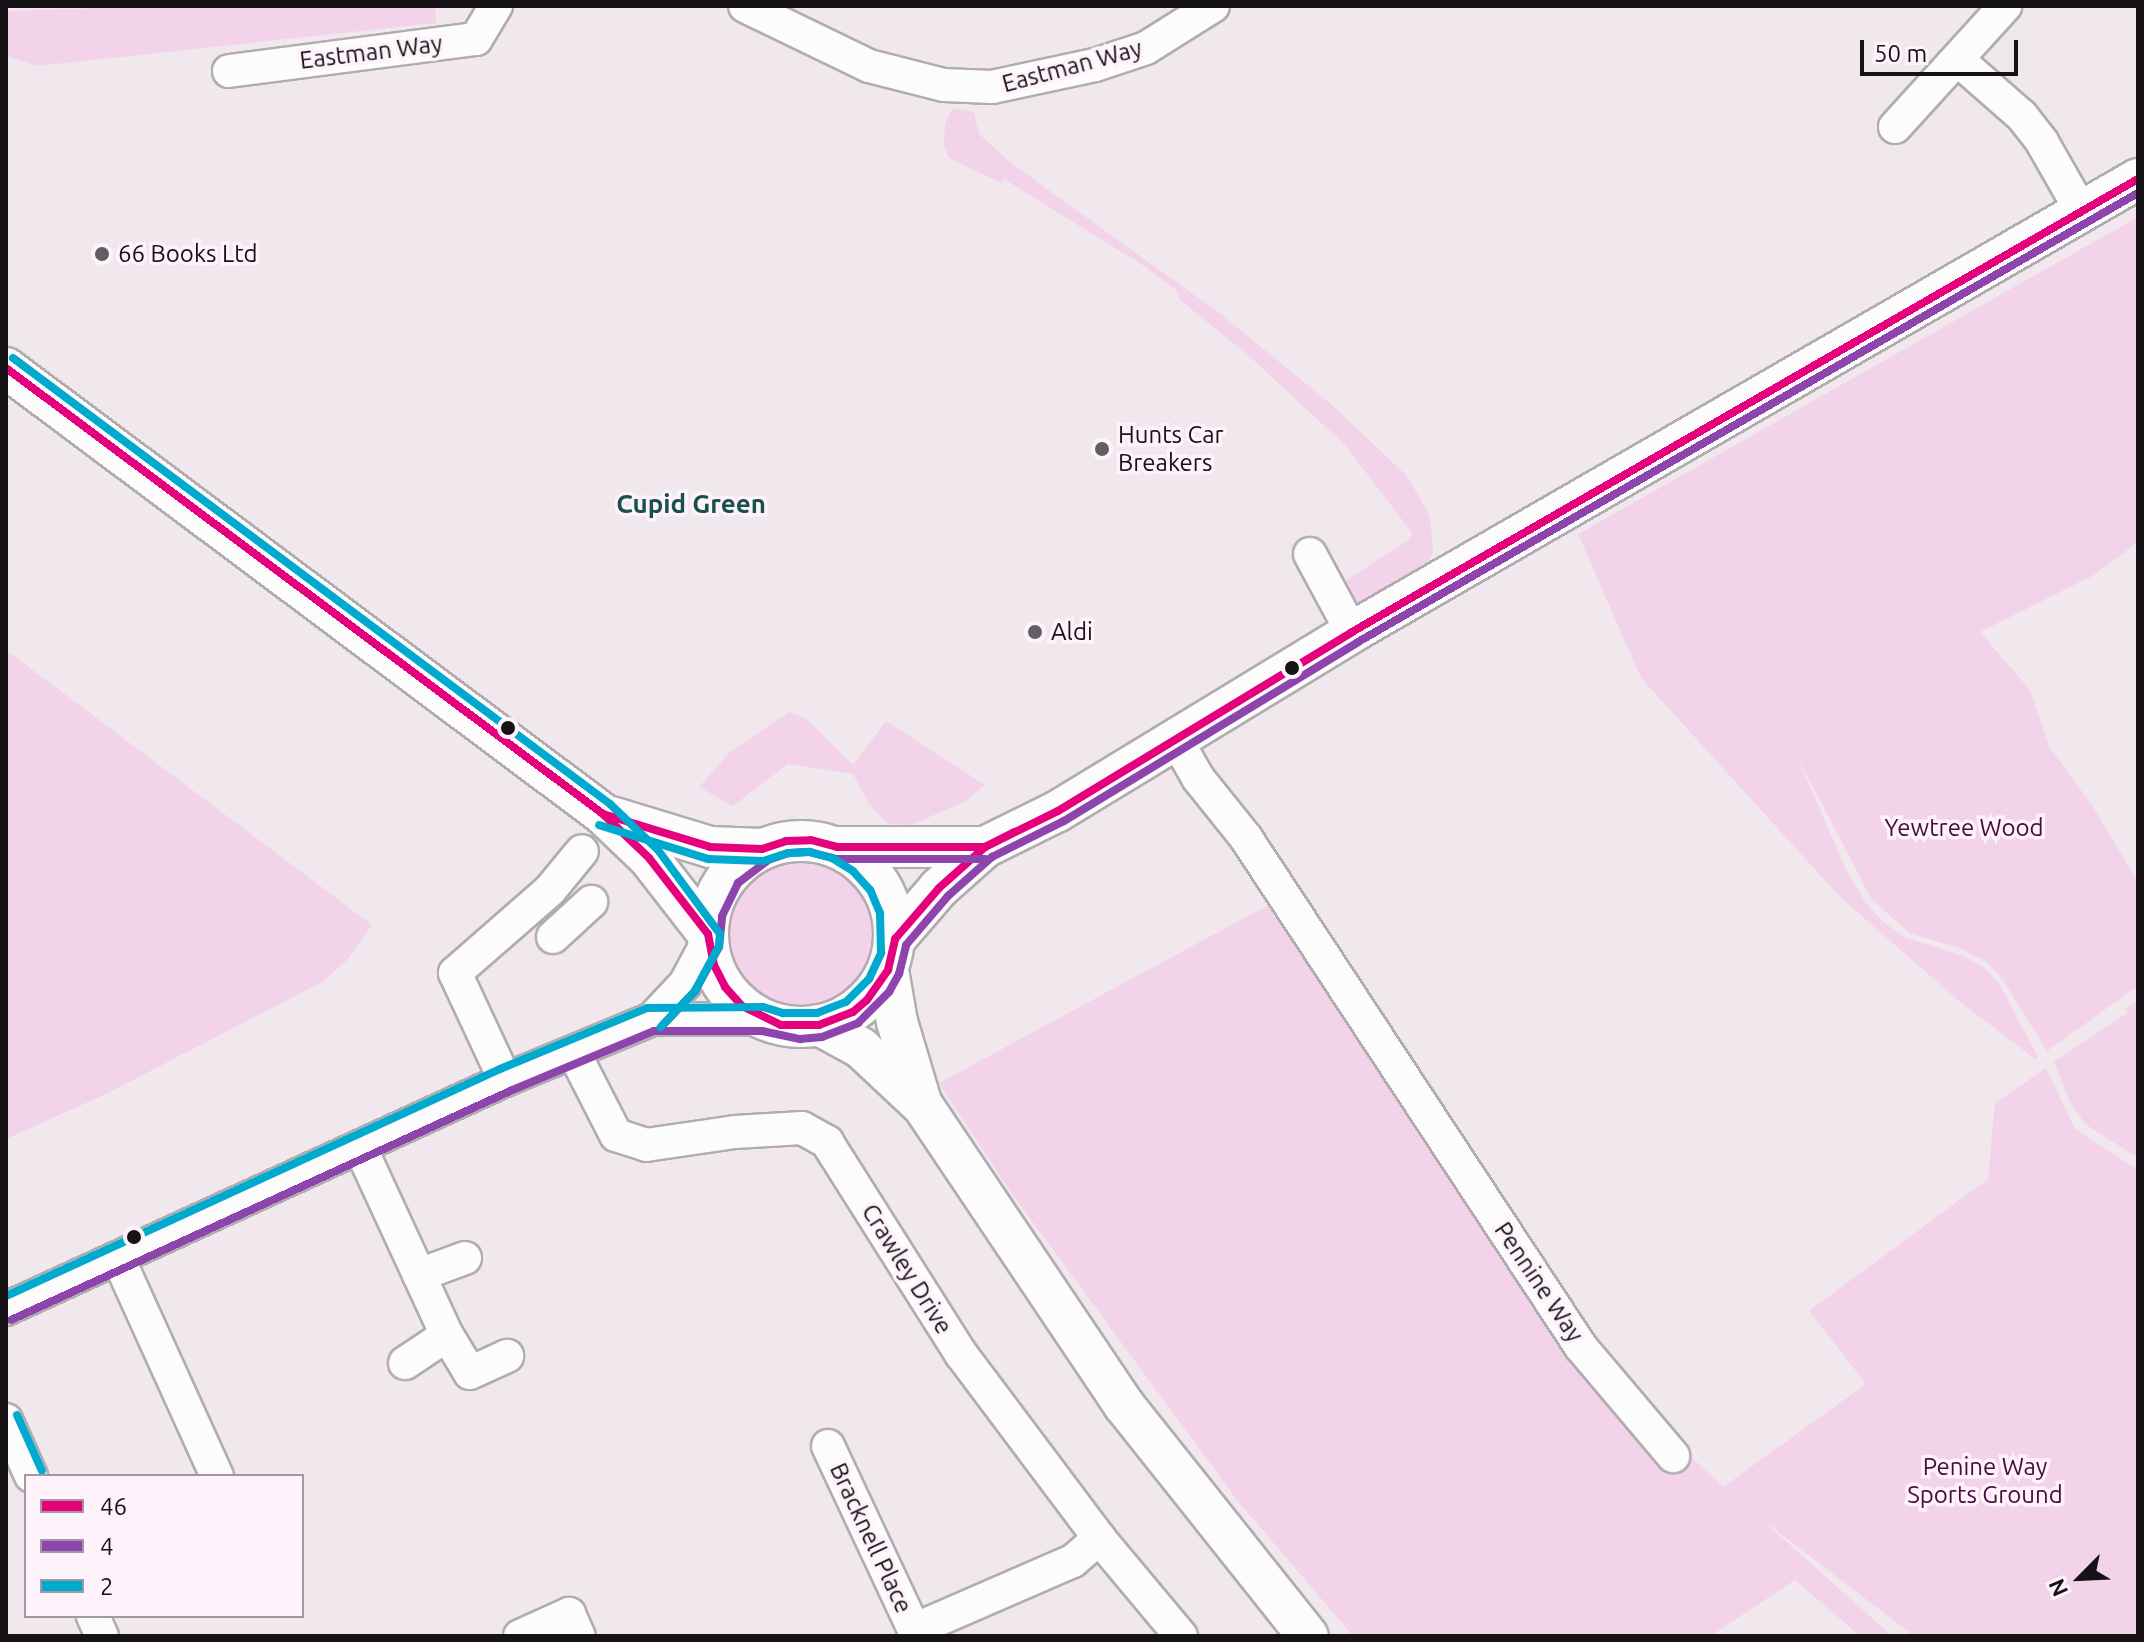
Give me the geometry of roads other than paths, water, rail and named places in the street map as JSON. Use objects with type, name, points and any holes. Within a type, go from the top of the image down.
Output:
[{"type":"main road","points":[[985,847],[837,847],[811,840],[786,841],[762,849],[728,875],[717,893],[708,938],[714,965],[725,987],[742,1006],[763,1019],[781,1025],[819,1025],[853,1012],[867,1000],[891,955],[939,888],[985,847],[1058,811],[1352,632],[2138,179]]},
{"type":"main road","points":[[6,368],[603,814],[649,858],[708,938]]},
{"type":"main road","points":[[603,814],[710,847],[762,849]]},
{"type":"main road","points":[[837,847],[861,862],[880,883],[892,910],[891,955],[897,1022],[923,1106]]},
{"type":"main road","points":[[819,1025],[861,1048],[923,1106],[1124,1405],[1308,1636]]},
{"type":"street","name":"Eastman Way","points":[[229,71],[476,39],[496,6]]},
{"type":"street","name":"Eastman Way","points":[[745,6],[869,66],[944,85],[992,87],[1095,65],[1146,48],[1213,6]]},
{"type":"street","points":[[1895,127],[2005,6]]},
{"type":"street","points":[[1958,60],[2022,116],[2042,142],[2082,212]]},
{"type":"street","points":[[1310,554],[1352,632]]},
{"type":"street","name":"Pennine Way","points":[[1177,741],[1198,778],[1246,838],[1581,1347],[1673,1456]]},
{"type":"street","points":[[505,1080],[455,973],[550,890],[582,851]]},
{"type":"street","points":[[550,890],[572,920]]},
{"type":"street","points":[[6,1309],[505,1080],[652,1019],[685,984],[708,938]]},
{"type":"street","points":[[652,1019],[763,1019]]},
{"type":"street","name":"Crawley Drive","points":[[574,1053],[616,1135],[646,1145],[735,1132],[802,1128],[827,1142],[961,1354],[1099,1538],[1181,1636]]},
{"type":"street","points":[[360,1147],[447,1335],[470,1373],[507,1356]]},
{"type":"street","points":[[118,1258],[216,1474]]},
{"type":"street","points":[[419,1275],[465,1258]]},
{"type":"street","points":[[405,1363],[447,1335]]},
{"type":"street","points":[[6,1420],[30,1474]]},
{"type":"street","name":"Bracknell Place","points":[[828,1446],[915,1633],[1073,1561],[1099,1538]]},
{"type":"street","points":[[520,1636],[569,1614],[579,1636]]},
{"type":"place","name":"66 Books Ltd","points":[[102,254]]},
{"type":"place","name":"Hunts Car Breakers","points":[[1102,449]]},
{"type":"place","name":"Aldi","points":[[1035,632]]},
{"type":"district","name":"Cupid Green","points":[[691,504]]},
{"type":"park label","name":"Yewtree Wood","points":[[1964,828]]},
{"type":"park label","name":"Penine Way Sports Ground","points":[[1985,1481]]}]
